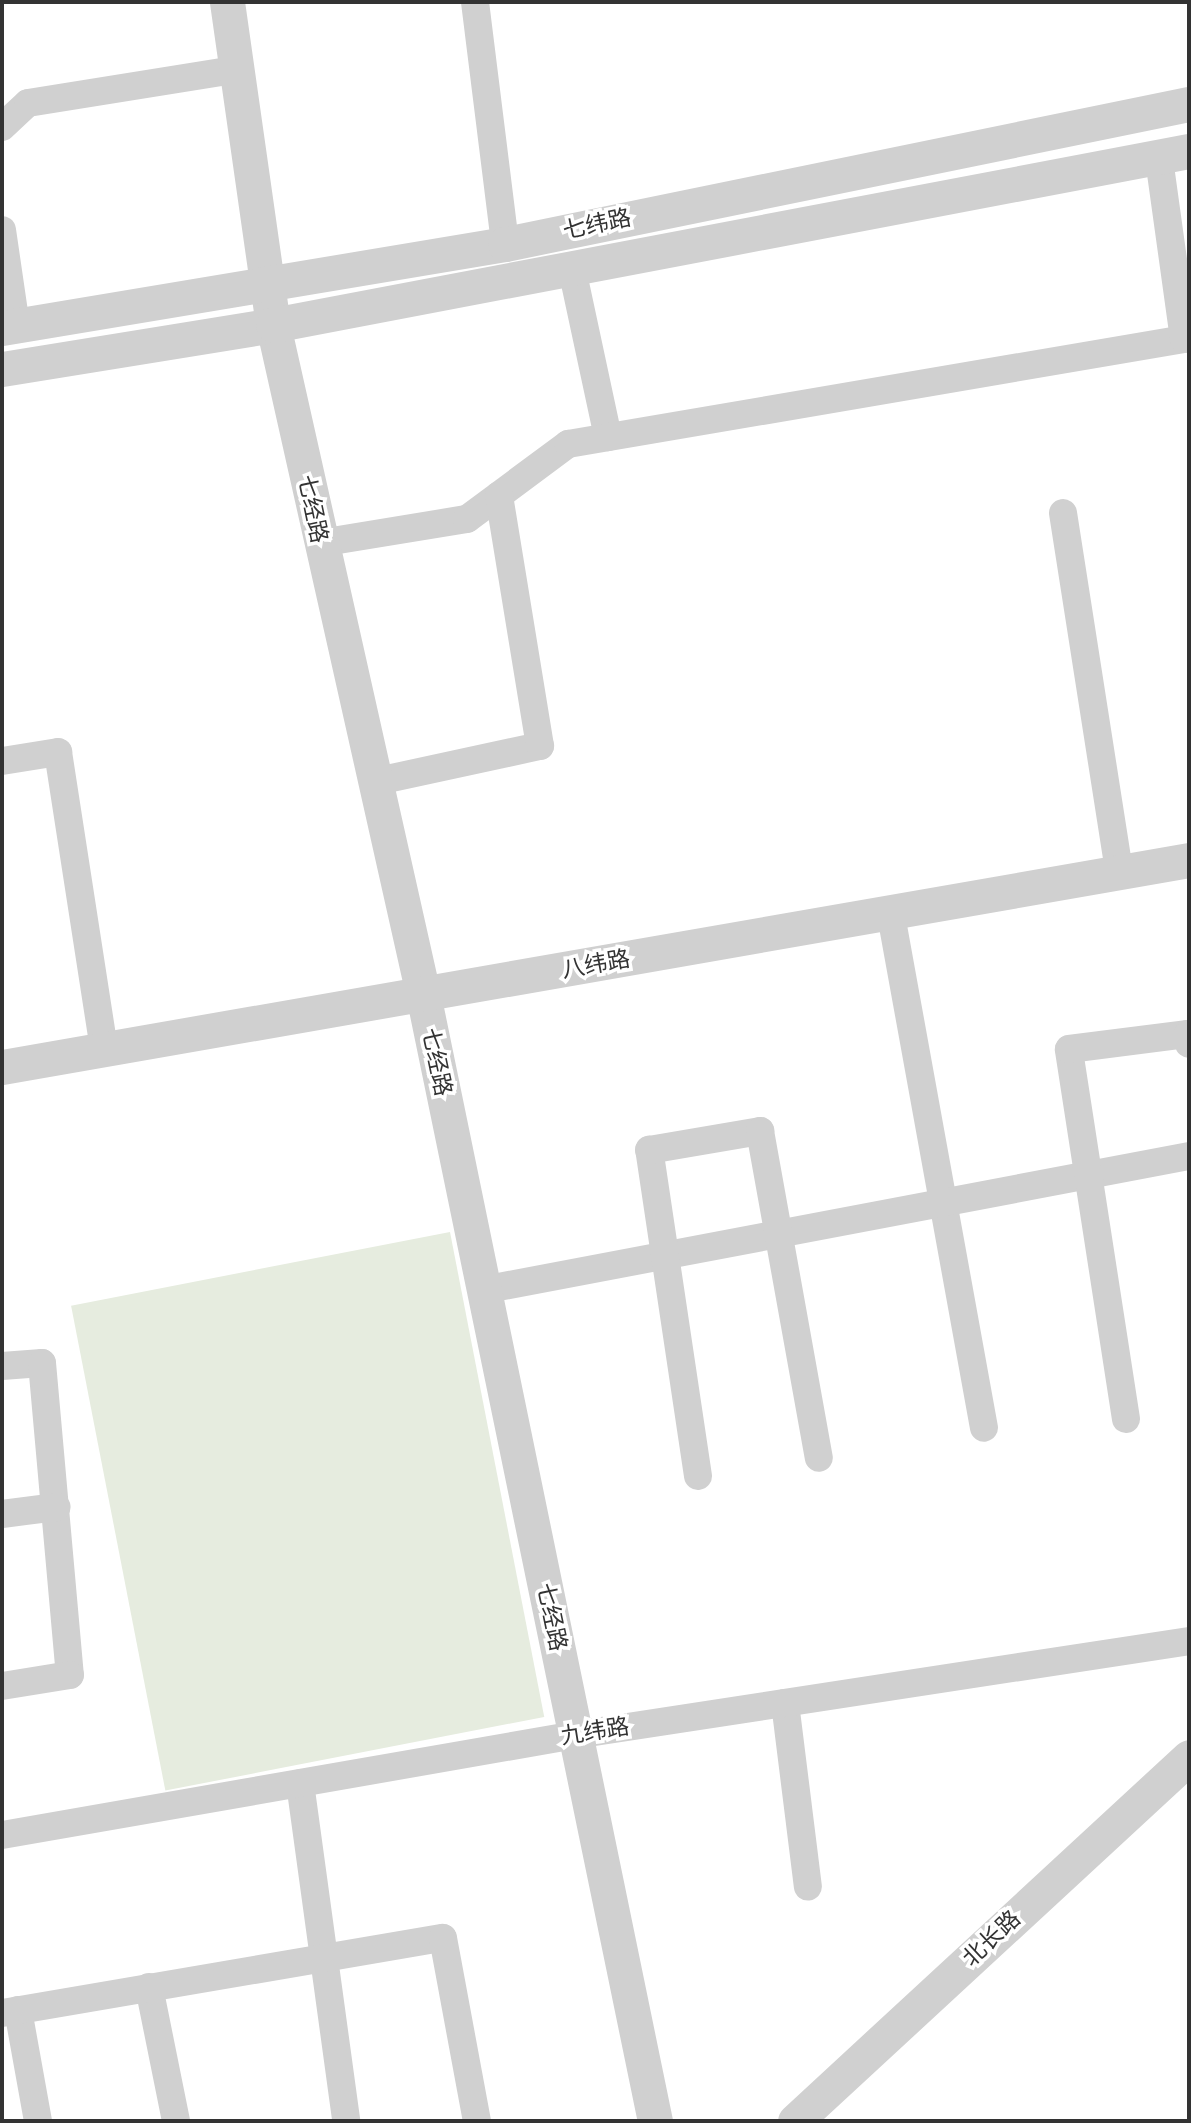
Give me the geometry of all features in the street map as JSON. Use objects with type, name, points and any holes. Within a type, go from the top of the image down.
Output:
[{"type":"street","name":"七经路","points":[[227,2],[272,325],[422,994],[655,2121]]},
{"type":"street","points":[[475,2],[505,244]]},
{"type":"street","points":[[2,127],[28,103],[235,70]]},
{"type":"street","name":"七纬路","points":[[9,327],[505,244],[1189,104]]},
{"type":"street","points":[[320,543],[467,519],[568,444],[1184,339],[1174,155]]},
{"type":"street","name":"七纬路","points":[[2,369],[272,325],[1174,155]]},
{"type":"street","points":[[2,230],[9,327]]},
{"type":"street","points":[[572,269],[608,437]]},
{"type":"street","points":[[373,782],[540,746],[499,495]]},
{"type":"street","points":[[1063,513],[1119,872]]},
{"type":"street","points":[[2,761],[58,752],[104,1050]]},
{"type":"street","name":"八纬路","points":[[2,1067],[891,915],[1189,860]]},
{"type":"street","points":[[891,915],[984,1428]]},
{"type":"street","points":[[1126,1419],[1091,1175],[1069,1049],[1188,1034],[1189,1044]]},
{"type":"street","points":[[698,1476],[649,1150],[760,1131],[819,1458]]},
{"type":"street","points":[[483,1290],[1189,1156]]},
{"type":"street","points":[[2,1366],[42,1363],[71,1675],[2,1686]]},
{"type":"street","points":[[2,1514],[57,1507]]},
{"type":"street","name":"九纬路","points":[[2,1835],[575,1735],[1189,1642]]},
{"type":"street","points":[[785,1703],[808,1887]]},
{"type":"street","name":"北长路","points":[[795,2121],[1189,1757]]},
{"type":"street","points":[[300,1783],[346,2121]]},
{"type":"street","points":[[38,2121],[10,2011],[443,1938],[477,2121]]},
{"type":"street","points":[[149,1987],[176,2121]]},
{"type":"shaded area","points":[[450,1232],[544,1717],[165,1791],[71,1306]]}]
